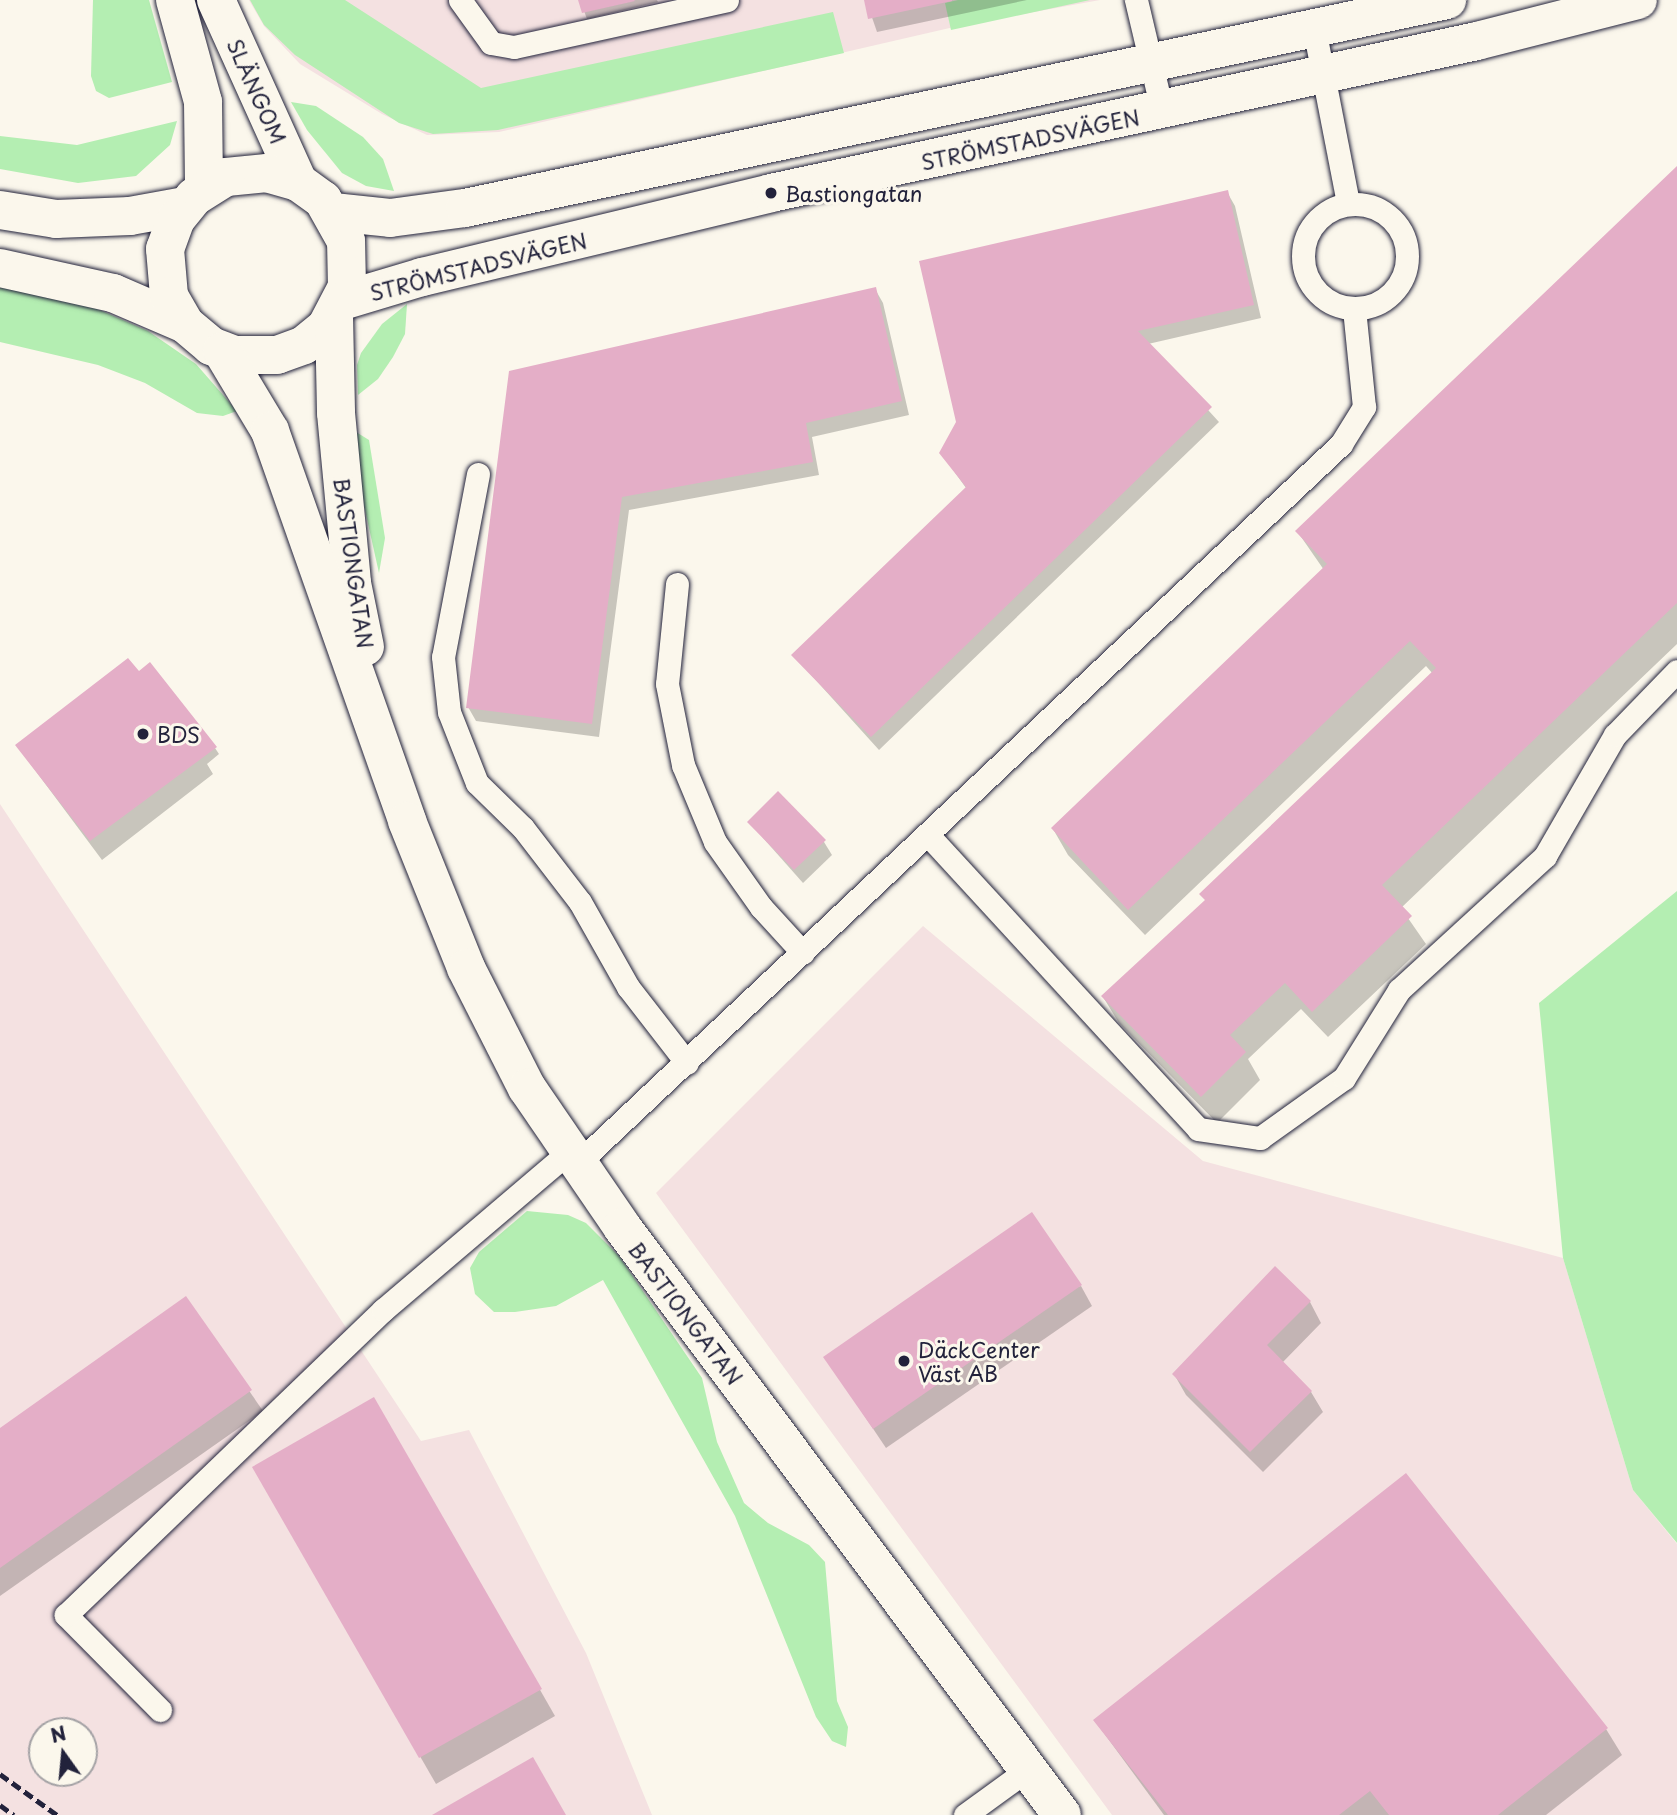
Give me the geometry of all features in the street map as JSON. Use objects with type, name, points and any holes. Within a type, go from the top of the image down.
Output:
[{"type":"main road","points":[[175,0],[203,103],[195,197],[169,233],[164,265],[169,296],[185,324]]},
{"type":"main road","name":"SLÄNGOM","points":[[216,0],[298,182]]},
{"type":"main road","points":[[333,212],[390,218],[465,208],[1447,0]]},
{"type":"main road","name":"STRÖMSTADSVÄGEN","points":[[338,309],[422,277],[771,193],[1323,75],[1638,0]]},
{"type":"main road","points":[[0,210],[56,219],[130,216],[195,197],[251,172],[298,182],[333,212],[349,257],[338,309],[315,337],[291,351],[256,357],[222,351],[185,324],[113,293],[0,268]]},
{"type":"main road","name":"BASTIONGATAN","points":[[338,309],[336,413],[352,583],[389,766]]},
{"type":"main road","name":"BASTIONGATAN","points":[[222,351],[270,430],[389,766],[466,968],[527,1088],[573,1158],[1062,1815]]},
{"type":"lane","points":[[460,0],[491,43],[514,47],[727,0]]},
{"type":"lane","points":[[1136,0],[1162,110]]},
{"type":"lane","points":[[1314,27],[1348,203]]},
{"type":"lane","points":[[1348,203],[1381,210],[1395,221],[1408,253],[1406,270],[1387,298],[1354,309],[1322,297],[1310,283],[1303,258],[1307,233],[1318,218],[1348,203]]},
{"type":"lane","points":[[160,1710],[66,1615],[383,1310],[687,1063],[1341,444],[1364,407],[1354,309]]},
{"type":"lane","points":[[478,474],[443,657],[449,712],[477,783],[523,828],[580,902],[628,987],[687,1063]]},
{"type":"lane","points":[[677,584],[667,684],[683,765],[715,842],[761,907],[803,953]]},
{"type":"lane","points":[[928,835],[1198,1129],[1260,1138],[1344,1078],[1399,990],[1545,856],[1615,734],[1677,671]]},
{"type":"lane","points":[[965,1815],[1027,1770]]},
{"type":"shaded area","points":[[249,0],[1100,0],[967,24],[499,132],[427,135],[382,114],[300,64],[264,26]]},
{"type":"shaded area","points":[[0,804],[421,1441],[469,1430],[586,1653],[652,1815],[0,1815]]},
{"type":"shaded area","points":[[923,926],[1203,1161],[1563,1258],[1633,1490],[1677,1544],[1677,1815],[1112,1815],[656,1193]]},
{"type":"green space","points":[[93,0],[149,0],[172,82],[109,98],[96,91],[91,76]]},
{"type":"green space","points":[[250,0],[345,0],[481,88],[833,12],[844,53],[498,130],[433,134],[399,123],[295,55],[264,25]]},
{"type":"green space","points":[[958,0],[1090,0],[951,30],[945,3]]},
{"type":"green space","points":[[291,102],[316,106],[363,137],[383,159],[394,191],[366,186],[342,173],[307,130]]},
{"type":"green space","points":[[177,121],[170,145],[136,176],[78,183],[0,169],[0,136],[77,145]]},
{"type":"green space","points":[[0,285],[93,307],[148,331],[196,364],[237,411],[223,416],[197,413],[145,383],[98,365],[0,342]]},
{"type":"green space","points":[[407,304],[405,334],[393,357],[378,379],[358,395],[357,365],[361,353],[382,324]]},
{"type":"green space","points":[[356,432],[369,440],[385,538],[379,573],[359,483]]},
{"type":"green space","points":[[1677,891],[1677,1543],[1633,1490],[1563,1258],[1539,1003]]},
{"type":"green space","points":[[527,1211],[568,1215],[586,1223],[619,1256],[702,1378],[717,1442],[744,1503],[768,1523],[809,1545],[825,1562],[837,1701],[848,1727],[846,1747],[832,1741],[816,1717],[735,1516],[603,1280],[556,1306],[515,1312],[494,1312],[475,1294],[470,1268],[479,1252]]},
{"type":"building","points":[[578,0],[634,0],[635,1],[582,13]]},
{"type":"building","points":[[864,0],[952,0],[952,1],[868,19]]},
{"type":"building","points":[[1677,166],[1677,603],[1382,885],[1412,916],[1312,1012],[1285,983],[1230,1035],[1246,1052],[1201,1097],[1101,996],[1205,900],[1199,894],[1436,668],[1410,641],[1128,910],[1051,828],[1327,564],[1295,531]]},
{"type":"building","points":[[1228,190],[1254,305],[1138,331],[1212,407],[871,737],[791,655],[966,487],[939,453],[956,422],[919,261]]},
{"type":"building","points":[[876,287],[902,401],[806,423],[813,462],[622,497],[592,724],[466,708],[509,371]]},
{"type":"building","points":[[128,658],[139,671],[150,662],[217,747],[90,841],[15,745]]},
{"type":"building","points":[[778,791],[826,840],[794,870],[747,822]]},
{"type":"building","points":[[1032,1212],[1082,1285],[873,1429],[823,1357]]},
{"type":"building","points":[[1275,1266],[1311,1301],[1267,1345],[1312,1391],[1250,1452],[1172,1374]]},
{"type":"building","points":[[186,1296],[252,1390],[0,1568],[0,1428]]},
{"type":"building","points":[[374,1397],[542,1689],[419,1758],[252,1467]]},
{"type":"building","points":[[1406,1473],[1608,1728],[1498,1815],[1389,1815],[1370,1791],[1339,1815],[1168,1815],[1093,1720]]},
{"type":"building","points":[[533,1757],[566,1815],[432,1815]]},
{"type":"railway","points":[[0,1774],[57,1815]]},
{"type":"railway","points":[[0,1805],[14,1815]]},
{"type":"place","name":"Bastiongatan","points":[[771,193]]},
{"type":"place","name":"BDS","points":[[143,734]]},
{"type":"place","name":"DäckCenter Väst AB","points":[[904,1361]]}]
